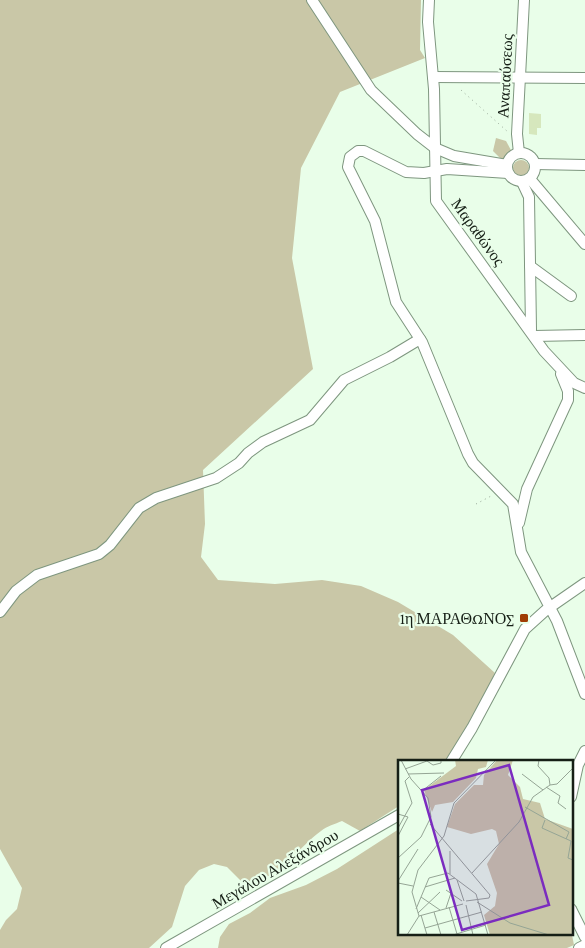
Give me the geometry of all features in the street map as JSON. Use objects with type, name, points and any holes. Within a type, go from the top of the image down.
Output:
[{"type":"street","points":[[312,0],[371,90],[392,112],[435,148],[471,160],[508,169]]},
{"type":"street","name":"Μαραθώνος","points":[[429,0],[428,22],[433,77],[436,201],[558,369],[574,383],[585,388]]},
{"type":"street","name":"Αναπαύσεως","points":[[519,153],[517,140],[524,0]]},
{"type":"street","points":[[433,77],[585,78]]},
{"type":"street","points":[[508,169],[418,173],[402,171],[364,151],[358,151],[350,157],[348,167],[376,221],[396,302],[420,339],[468,454],[513,504],[521,552],[557,621],[585,694]]},
{"type":"street","points":[[526,180],[535,172],[535,164],[529,155],[519,153],[510,158],[508,169],[514,179],[526,180],[540,191],[585,244]]},
{"type":"street","points":[[535,164],[585,165]]},
{"type":"street","points":[[526,180],[529,196],[532,333],[585,335]]},
{"type":"street","points":[[529,196],[540,191]]},
{"type":"street","points":[[530,266],[571,296]]},
{"type":"street","points":[[0,612],[16,591],[37,576],[99,554],[110,545],[139,508],[156,498],[216,478],[239,463],[248,453],[264,442],[310,420],[344,380],[390,357],[420,339]]},
{"type":"street","points":[[517,531],[527,489],[568,400],[568,391],[558,369]]},
{"type":"street","points":[[452,760],[472,728],[520,637],[531,623],[550,607],[585,583]]},
{"type":"street","points":[[572,792],[578,765],[585,751]]},
{"type":"street","name":"Μεγάλου Αλεξάνδρου","points":[[166,948],[398,816]]},
{"type":"street","points":[[572,911],[585,937]]},
{"type":"street","points":[[579,948],[585,945]]},
{"type":"path","points":[[462,90],[517,140]]},
{"type":"path","points":[[476,504],[500,491]]},
{"type":"shaded area","points":[[0,0],[421,0],[420,50],[425,58],[340,92],[301,168],[292,258],[313,369],[203,470],[205,524],[201,557],[218,580],[275,584],[322,580],[361,586],[398,602],[453,635],[495,673],[468,727],[445,760],[398,760],[398,807],[360,831],[342,821],[326,828],[312,838],[276,871],[266,878],[255,882],[243,883],[227,867],[214,864],[199,870],[185,886],[172,927],[149,948],[0,948],[0,930],[6,920],[17,909],[22,888],[0,849]]},
{"type":"shaded area","points":[[496,138],[506,141],[512,152],[506,159],[500,158],[493,151]]},
{"type":"shaded area","points":[[518,160],[524,160],[529,165],[527,174],[518,176],[513,171],[513,165]]},
{"type":"shaded area","points":[[398,830],[398,936],[572,935],[574,945],[567,948],[218,948],[220,937],[229,924],[250,913],[270,898],[306,885],[337,869]]},
{"type":"building","points":[[529,113],[541,114],[541,128],[537,128],[537,135],[529,134]]},
{"type":"place","name":"1η ΜΑΡΑΘΩΝΟΣ","points":[[524,618]]}]
